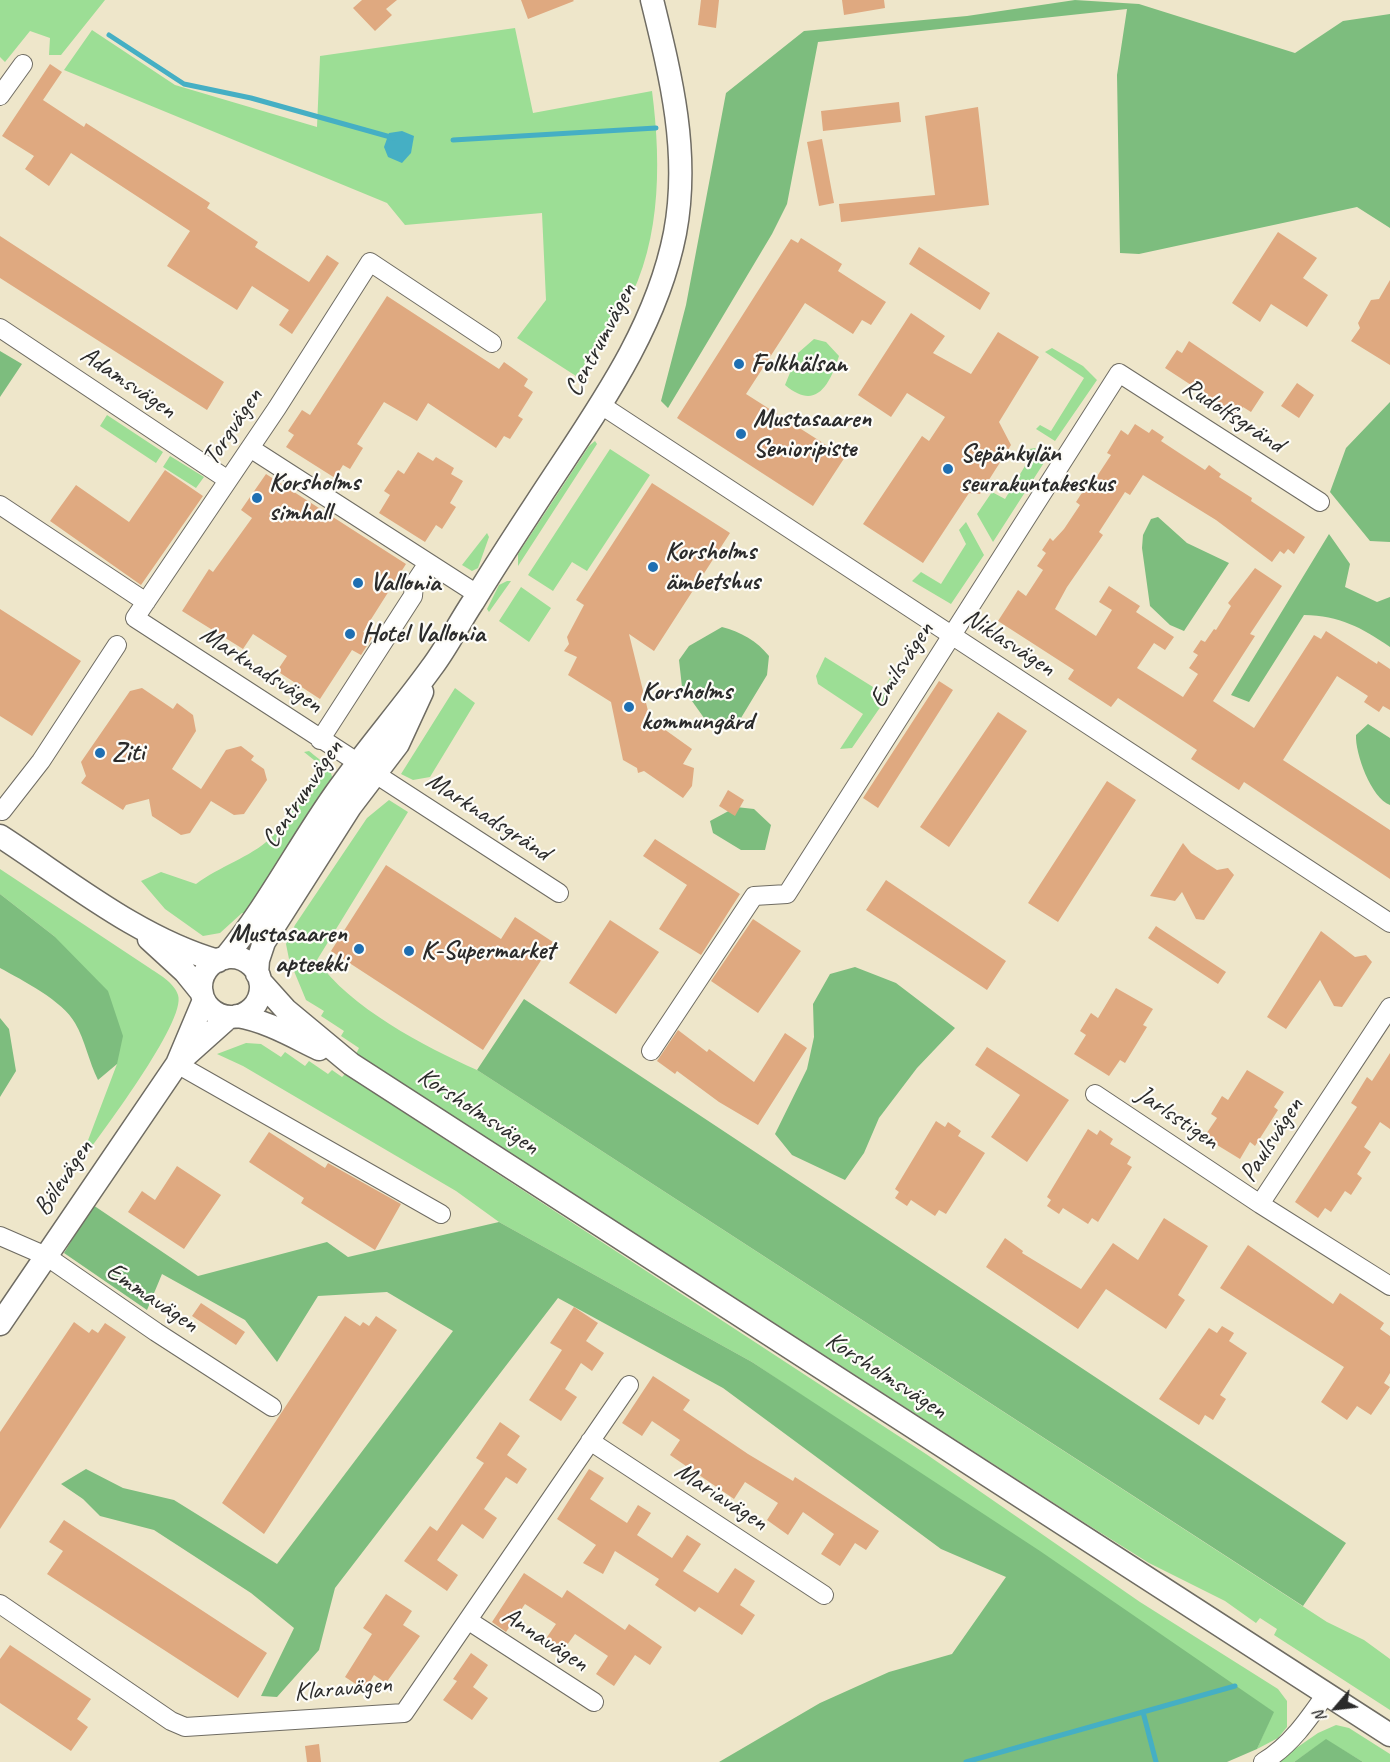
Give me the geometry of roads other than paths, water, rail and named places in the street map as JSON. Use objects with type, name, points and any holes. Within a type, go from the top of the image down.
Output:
[{"type":"main road","name":"Centrumvägen","points":[[259,978],[258,960],[264,942],[350,807],[374,774],[477,594],[600,405],[643,330],[663,280],[675,231],[680,178],[675,90],[652,0]]},
{"type":"main road","name":"Centrumvägen","points":[[221,959],[374,774]]},
{"type":"main road","points":[[0,836],[128,920],[197,955],[247,962],[259,978],[260,989],[255,1004],[233,1017],[214,1012],[185,972],[128,920]]},
{"type":"main road","points":[[203,997],[206,971],[221,959]]},
{"type":"main road","name":"Korsholmsvägen","points":[[259,978],[286,1010],[351,1064]]},
{"type":"main road","name":"Bölevägen","points":[[0,1324],[177,1064],[203,997]]},
{"type":"main road","name":"Korsholmsvägen","points":[[233,1017],[256,1019],[274,1026],[351,1064],[1390,1735]]},
{"type":"main road","name":"Bölevägen","points":[[177,1064],[233,1017]]},
{"type":"street","points":[[0,96],[23,64]]},
{"type":"street","name":"Torgvägen","points":[[135,618],[250,448],[370,262],[492,343]]},
{"type":"street","name":"Adamsvägen","points":[[0,328],[228,480]]},
{"type":"street","name":"Rudolfsgränd","points":[[1119,373],[1320,502]]},
{"type":"street","name":"Emilsvägen","points":[[651,1051],[754,896],[787,894],[1119,373]]},
{"type":"street","name":"Niklasvägen","points":[[600,405],[1390,923]]},
{"type":"street","points":[[250,448],[477,594]]},
{"type":"street","points":[[0,505],[146,602]]},
{"type":"street","points":[[320,740],[413,596],[414,584],[428,563]]},
{"type":"street","name":"Marknadsvägen","points":[[135,618],[374,774]]},
{"type":"street","points":[[2,812],[41,761],[117,645]]},
{"type":"street","name":"Marknadsgränd","points":[[374,774],[559,893]]},
{"type":"street","name":"Paulsvägen","points":[[1390,1007],[1260,1204],[1390,1286]]},
{"type":"street","points":[[177,1064],[441,1214]]},
{"type":"street","name":"Jarlsstigen","points":[[1095,1094],[1260,1204]]},
{"type":"street","name":"Emmavägen","points":[[0,1236],[46,1256],[156,1332],[272,1407]]},
{"type":"street","name":"Klaravägen","points":[[0,1604],[171,1721],[185,1727],[404,1713],[629,1385]]},
{"type":"street","name":"Mariavägen","points":[[590,1442],[824,1595]]},
{"type":"street","name":"Annavägen","points":[[469,1621],[594,1702]]},
{"type":"street","points":[[1263,1762],[1276,1754],[1299,1732],[1326,1694]]},
{"type":"water","points":[[402,131],[414,136],[411,153],[402,163],[388,157],[384,147],[389,133]]},
{"type":"waterway","points":[[109,35],[184,84],[251,98],[394,138]]},
{"type":"waterway","points":[[453,140],[656,128]]},
{"type":"waterway","points":[[966,1762],[1235,1686]]},
{"type":"waterway","points":[[1143,1712],[1156,1762]]},
{"type":"place","name":"Folkhälsan","points":[[739,364]]},
{"type":"place","name":"Mustasaaren Senioripiste","points":[[741,434]]},
{"type":"place","name":"Sepänkylän seurakuntakeskus","points":[[948,469]]},
{"type":"place","name":"Korsholms simhall","points":[[257,498]]},
{"type":"place","name":"Korsholms ämbetshus","points":[[653,567]]},
{"type":"place","name":"Vallonia","points":[[358,583]]},
{"type":"place","name":"Hotel Vallonia","points":[[350,634]]},
{"type":"place","name":"Korsholms kommungård","points":[[629,707]]},
{"type":"place","name":"Ziti","points":[[100,753]]},
{"type":"place","name":"Mustasaaren apteekki","points":[[359,949]]},
{"type":"place","name":"K-Supermarket","points":[[409,951]]}]
